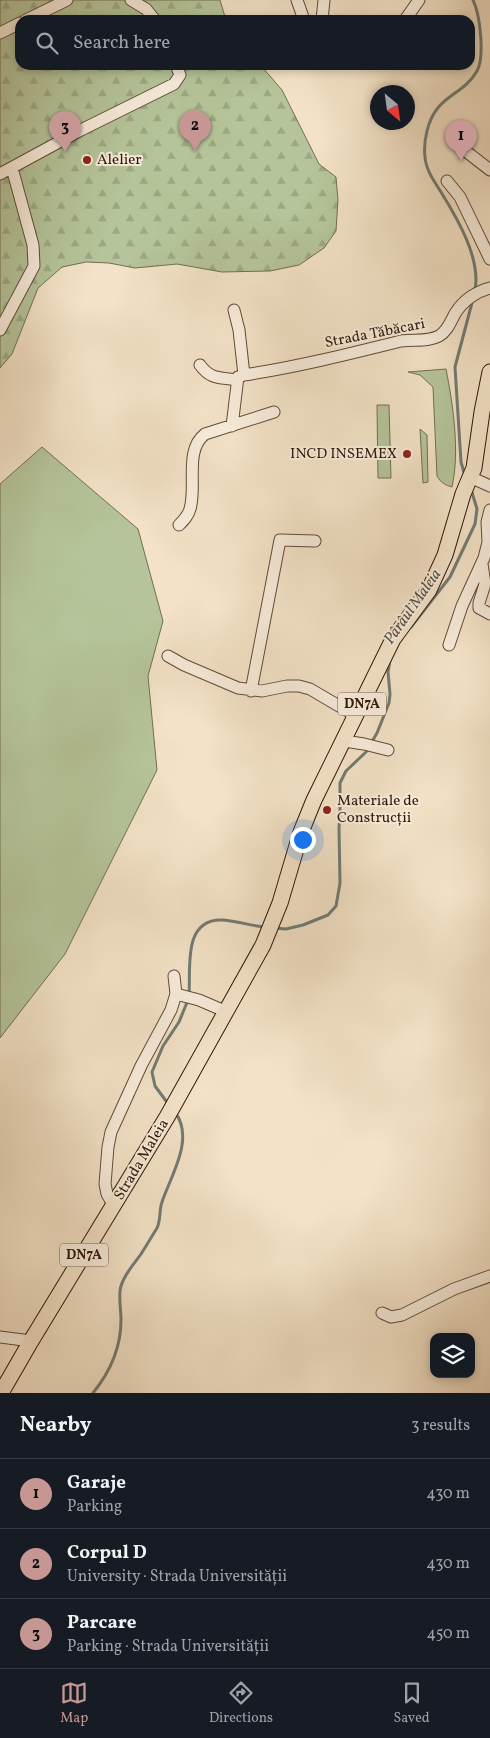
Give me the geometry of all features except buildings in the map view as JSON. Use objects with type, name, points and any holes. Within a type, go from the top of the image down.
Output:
[{"type":"main road","name":"DN7A","points":[[344,742],[393,638],[423,599],[433,582],[451,539],[477,455],[482,412],[490,372]]},
{"type":"main road","name":"Strada Maleia","points":[[1,1393],[167,1117],[263,945],[280,903],[306,817],[344,742]]},
{"type":"street","points":[[36,15],[67,0]]},
{"type":"street","points":[[130,0],[146,9],[151,15]]},
{"type":"street","points":[[297,0],[302,15]]},
{"type":"street","points":[[322,15],[324,0]]},
{"type":"street","points":[[408,15],[419,0]]},
{"type":"street","points":[[0,32],[15,25]]},
{"type":"street","points":[[0,174],[81,130],[174,84],[180,76],[178,70]]},
{"type":"street","points":[[463,149],[490,170]]},
{"type":"street","points":[[0,330],[34,266],[31,239],[12,168]]},
{"type":"street","points":[[447,181],[460,197],[490,259]]},
{"type":"street","name":"Strada Tăbăcari","points":[[200,365],[207,374],[213,377],[240,377],[295,367],[410,340],[432,339],[441,335],[448,327],[465,300],[488,288]]},
{"type":"street","points":[[232,426],[240,377],[239,330],[234,310]]},
{"type":"street","points":[[179,525],[190,510],[193,493],[192,463],[200,438],[205,434],[274,412]]},
{"type":"street","points":[[470,477],[490,486]]},
{"type":"street","points":[[449,645],[462,606],[482,563],[488,542],[487,522],[490,510]]},
{"type":"street","points":[[251,691],[280,540],[315,541]]},
{"type":"street","points":[[482,563],[485,584],[479,608],[490,614]]},
{"type":"street","points":[[168,656],[184,665],[238,688],[262,691],[287,686],[298,686],[310,689],[356,716]]},
{"type":"street","points":[[344,742],[364,744],[382,749]]},
{"type":"street","points":[[114,1206],[106,1194],[104,1184],[108,1147],[112,1132],[140,1066],[179,994],[174,976]]},
{"type":"street","points":[[179,994],[227,1012]]},
{"type":"street","points":[[382,1313],[391,1317],[402,1314],[454,1289],[490,1276]]},
{"type":"street","points":[[0,1337],[31,1341]]},
{"type":"green space","points":[[0,0],[220,0],[224,15],[15,15],[15,70],[265,70],[282,90],[319,164],[336,177],[338,200],[336,231],[324,248],[299,265],[270,271],[222,272],[177,264],[135,268],[109,263],[86,262],[62,267],[38,288],[12,354],[0,368]]},
{"type":"green space","points":[[446,369],[453,412],[455,444],[452,487],[443,483],[437,476],[433,387],[420,375],[408,372]]},
{"type":"green space","points":[[377,405],[389,405],[391,478],[378,478]]},
{"type":"green space","points":[[420,429],[427,435],[428,482],[423,483]]},
{"type":"green space","points":[[42,447],[138,529],[163,621],[148,676],[157,770],[65,954],[0,1038],[0,484]]},
{"type":"waterway","name":"Pârâul Maleia","points":[[473,0],[476,6],[481,36],[479,65],[471,80],[443,103],[431,119],[425,141],[425,151],[426,162],[433,180],[454,214],[471,252],[476,278],[475,290]]},
{"type":"waterway","name":"Pârâul Maleia","points":[[465,476],[461,462],[455,367],[473,299]]},
{"type":"waterway","name":"Pârâul Maleia","points":[[411,627],[450,577],[475,524],[477,509],[471,489]]},
{"type":"waterway","name":"Pârâul Maleia","points":[[274,928],[286,929],[303,925],[328,915],[336,906],[340,883],[340,783],[346,771],[366,752],[377,733],[389,703],[388,672],[390,660]]},
{"type":"waterway","name":"Pârâul Maleia","points":[[189,994],[191,947],[201,927],[210,922],[223,920],[265,927]]},
{"type":"waterway","name":"Pârâul Maleia","points":[[169,1105],[155,1086],[152,1072],[163,1046],[179,1022],[188,1000]]},
{"type":"waterway","name":"Pârâul Maleia","points":[[93,1393],[105,1377],[117,1349],[121,1320],[121,1286],[127,1273],[157,1228],[162,1202],[179,1157],[183,1134],[181,1123],[175,1112]]},
{"type":"place","name":"Corpul D","points":[[195,151]]},
{"type":"place","name":"Parcare","points":[[65,152]]},
{"type":"place","name":"Alelier","points":[[87,160]]},
{"type":"place","name":"Garaje","points":[[461,161]]},
{"type":"place","name":"INCD INSEMEX","points":[[407,454]]},
{"type":"place","name":"Materiale de Construcții","points":[[327,810]]}]
